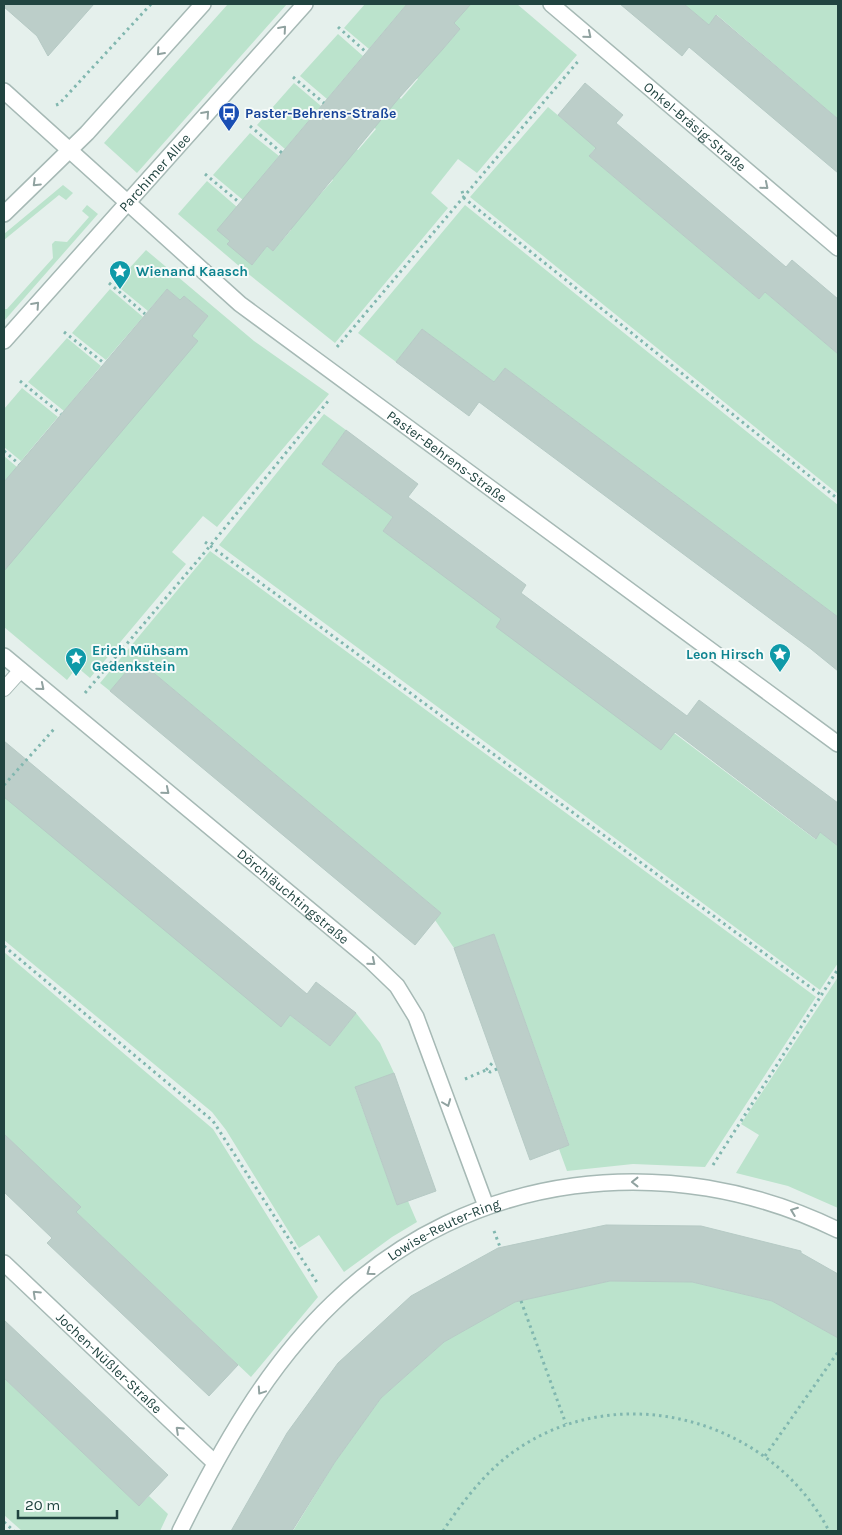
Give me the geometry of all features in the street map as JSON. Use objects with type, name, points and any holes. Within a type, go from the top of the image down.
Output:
[{"type":"street","points":[[4,214],[88,133],[203,4]]},
{"type":"street","name":"Parchimer Allee","points":[[4,342],[305,4]]},
{"type":"street","name":"Onkel-Bräsig-Straße","points":[[551,4],[838,248]]},
{"type":"street","name":"Paster-Behrens-Straße","points":[[4,90],[69,151],[240,304],[838,744]]},
{"type":"street","name":"Dörchläuchtingstraße","points":[[4,656],[370,960],[397,986],[416,1017],[486,1206]]},
{"type":"street","name":"Lowise-Reuter-Ring","points":[[180,1531],[215,1463],[265,1385],[292,1348],[332,1303],[391,1256],[448,1224],[486,1206],[572,1185],[612,1182],[656,1182],[704,1187],[778,1204],[838,1230]]},
{"type":"street","name":"Jochen-Nüßler-Straße","points":[[4,1263],[215,1463]]},
{"type":"lane","points":[[4,689],[21,670]]},
{"type":"path","points":[[48,106],[60,104],[151,4]]},
{"type":"path","points":[[338,27],[366,52]]},
{"type":"path","points":[[4,785],[70,711],[210,546],[334,392],[326,367],[338,346],[595,42]]},
{"type":"path","points":[[294,77],[324,102]]},
{"type":"path","points":[[250,126],[282,153]]},
{"type":"path","points":[[206,174],[240,203]]},
{"type":"path","points":[[462,191],[464,198],[838,499]]},
{"type":"path","points":[[109,283],[145,314]]},
{"type":"path","points":[[64,332],[104,363]]},
{"type":"path","points":[[20,381],[61,414]]},
{"type":"path","points":[[4,451],[19,464]]},
{"type":"path","points":[[205,542],[821,995]]},
{"type":"path","points":[[4,946],[213,1121],[332,1303]]},
{"type":"path","points":[[704,1187],[707,1174],[838,970]]},
{"type":"path","points":[[462,1080],[486,1070],[494,1061]]},
{"type":"path","points":[[486,1070],[490,1072],[497,1069]]},
{"type":"path","points":[[521,1301],[566,1424]]},
{"type":"path","points":[[765,1456],[838,1352]]},
{"type":"path","points":[[443,1531],[478,1486],[499,1463],[519,1448],[566,1424],[612,1414],[659,1415],[699,1423],[719,1430],[765,1456],[798,1486],[829,1531]]},
{"type":"path","points":[[4,1522],[14,1531]]},
{"type":"green space","points":[[228,4],[287,4],[137,173],[104,143]]},
{"type":"green space","points":[[365,4],[406,5],[369,49],[344,28]]},
{"type":"green space","points":[[470,4],[517,4],[577,55],[477,173],[458,159],[431,193],[448,208],[335,343],[246,272],[178,214],[207,181],[237,207],[230,241],[252,265],[267,246],[273,251],[291,230],[285,225],[310,196],[315,200],[333,180],[327,174],[352,145],[358,150],[376,129],[370,124],[395,94],[401,99],[418,79],[412,74],[437,44],[443,49],[460,29],[454,23]]},
{"type":"green space","points":[[684,4],[838,4],[838,119],[717,15],[709,25]]},
{"type":"green space","points":[[338,34],[363,56],[327,99],[300,76]]},
{"type":"green space","points":[[294,83],[321,106],[285,149],[257,125]]},
{"type":"green space","points":[[548,107],[596,147],[589,156],[759,299],[765,292],[838,354],[838,494],[470,197]]},
{"type":"green space","points":[[250,133],[279,156],[243,200],[213,175]]},
{"type":"green space","points":[[63,185],[73,193],[66,200],[59,195],[4,240],[4,234]]},
{"type":"green space","points":[[87,205],[98,214],[4,321],[4,309],[7,309],[53,258],[52,244],[55,241],[67,242],[89,217],[82,211]]},
{"type":"green space","points":[[465,205],[838,505],[838,617],[505,368],[494,382],[422,329],[396,362],[358,333]]},
{"type":"green space","points":[[146,250],[254,341],[329,394],[217,527],[203,516],[172,552],[186,564],[90,678],[77,667],[67,680],[4,627],[4,559],[9,563],[197,341],[192,336],[208,316],[184,296],[180,300],[167,289],[148,311],[115,284]]},
{"type":"green space","points":[[110,289],[143,317],[106,360],[72,333]]},
{"type":"green space","points":[[67,338],[101,366],[64,411],[28,382]]},
{"type":"green space","points":[[22,388],[58,417],[21,461],[4,447],[4,409]]},
{"type":"green space","points":[[324,414],[346,430],[322,464],[393,517],[383,531],[502,619],[496,627],[674,733],[815,839],[820,832],[838,846],[838,963],[820,990],[219,545]]},
{"type":"green space","points":[[4,456],[17,467],[4,482]]},
{"type":"green space","points":[[210,551],[816,997],[705,1167],[633,1164],[567,1171],[559,1149],[569,1144],[494,934],[454,948],[435,920],[441,913],[137,659],[110,691],[100,683]]},
{"type":"green space","points":[[29,763],[290,1015],[330,1046],[356,1013],[380,1043],[394,1073],[355,1088],[397,1205],[408,1201],[417,1222],[392,1237],[344,1272],[319,1235],[299,1248],[226,1130],[212,1112],[4,940],[4,791]]},
{"type":"green space","points":[[4,952],[213,1129],[318,1297],[251,1377],[76,1212],[81,1207],[4,1134]]},
{"type":"green space","points":[[838,977],[838,1208],[788,1186],[736,1173],[759,1135],[741,1124]]},
{"type":"green space","points":[[610,1281],[692,1282],[772,1301],[838,1338],[838,1531],[293,1531],[335,1462],[381,1398],[444,1342],[514,1302]]},
{"type":"green space","points":[[4,1378],[139,1506],[149,1496],[168,1514],[160,1531],[22,1531],[4,1515]]},
{"type":"building","points":[[4,4],[94,4],[48,56],[37,36],[4,7]]},
{"type":"building","points":[[407,4],[471,4],[454,23],[460,29],[399,98],[273,251],[267,246],[252,265],[227,244],[230,241],[217,230]]},
{"type":"building","points":[[620,4],[684,4],[709,25],[716,15],[838,119],[838,173],[689,47],[682,56]]},
{"type":"building","points":[[585,83],[623,115],[616,123],[786,267],[792,260],[838,299],[838,354],[765,292],[759,299],[589,156],[596,148],[558,115]]},
{"type":"building","points":[[167,289],[180,300],[184,296],[208,316],[192,336],[198,341],[4,571],[4,482]]},
{"type":"building","points":[[422,329],[494,382],[505,368],[838,617],[838,671],[479,402],[469,416],[396,362]]},
{"type":"building","points":[[346,430],[418,484],[408,497],[526,585],[521,593],[687,716],[699,700],[838,803],[838,846],[820,832],[816,839],[675,732],[661,750],[496,627],[501,619],[383,531],[393,517],[322,464]]},
{"type":"building","points":[[137,659],[441,913],[415,945],[110,691]]},
{"type":"building","points":[[4,741],[307,994],[316,982],[356,1013],[330,1046],[290,1015],[281,1027],[4,797]]},
{"type":"building","points":[[494,934],[569,1145],[530,1160],[454,948]]},
{"type":"building","points":[[394,1073],[436,1191],[397,1205],[355,1087]]},
{"type":"building","points":[[4,1134],[81,1207],[76,1212],[238,1365],[209,1396],[47,1243],[52,1238],[4,1192]]},
{"type":"building","points":[[606,1225],[701,1226],[801,1251],[801,1253],[838,1274],[838,1338],[772,1301],[692,1282],[610,1281],[515,1302],[444,1342],[381,1398],[335,1462],[292,1531],[231,1531],[287,1433],[338,1363],[411,1296],[498,1248]]},
{"type":"building","points":[[4,1320],[168,1475],[139,1506],[4,1378]]},
{"type":"place","name":"Paster-Behrens-Straße","points":[[229,132]]},
{"type":"place","name":"Wienand Kaasch","points":[[120,290]]},
{"type":"place","name":"Leon Hirsch","points":[[780,673]]},
{"type":"place","name":"Erich Mühsam Gedenkstein","points":[[76,677]]}]
